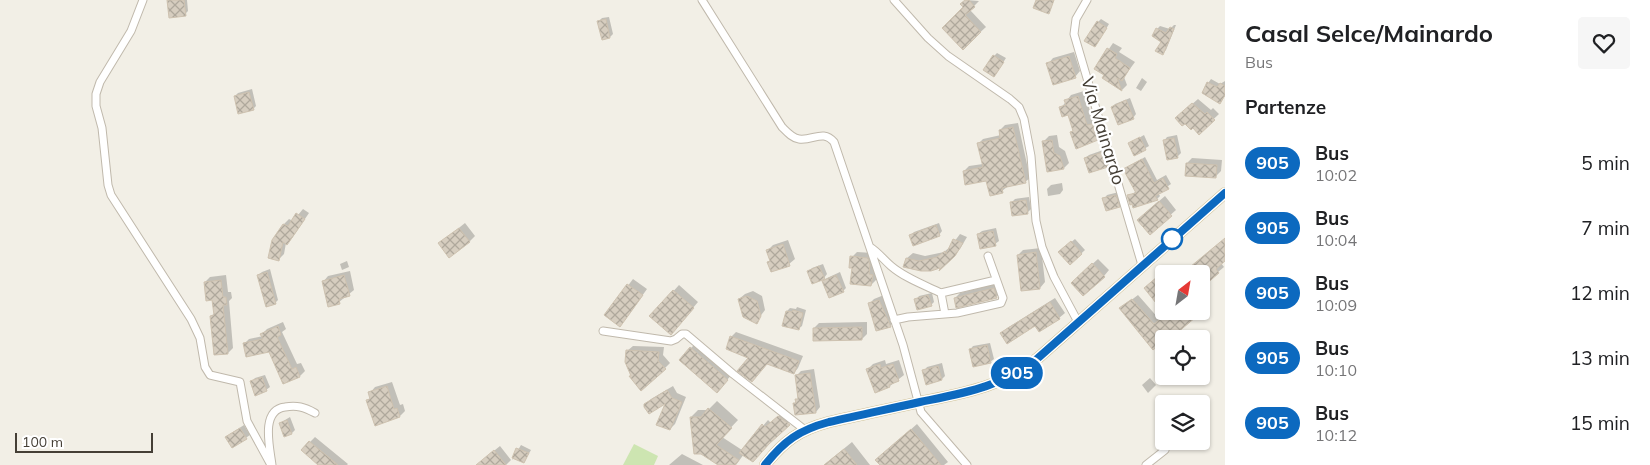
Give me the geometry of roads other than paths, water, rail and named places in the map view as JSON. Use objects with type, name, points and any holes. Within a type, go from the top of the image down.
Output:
[{"type":"main road","points":[[765,465],[788,440],[805,430],[829,422],[975,390],[1006,379],[1032,362],[1225,193]]},
{"type":"street","points":[[143,0],[133,27],[102,77],[96,94],[96,106],[102,128],[110,193],[194,324],[200,338],[207,372],[216,378],[240,382],[247,421],[271,465]]},
{"type":"street","points":[[702,0],[782,127],[790,135],[799,139],[822,135],[827,136],[834,142],[905,352],[924,418],[967,465]]},
{"type":"street","points":[[894,0],[924,34],[948,56],[1019,107],[1024,119],[1031,156],[1036,220],[1040,240],[1054,277],[1078,322]]},
{"type":"street","name":"Via Mainardo","points":[[1087,0],[1075,22],[1074,34],[1142,265]]},
{"type":"street","points":[[870,246],[890,266],[910,279],[941,293],[996,280]]},
{"type":"street","points":[[894,320],[957,313],[1001,304],[1003,298],[988,256]]},
{"type":"street","points":[[941,293],[944,314]]},
{"type":"street","points":[[603,331],[672,341],[682,334],[686,334],[733,374],[805,430]]},
{"type":"street","points":[[271,465],[269,430],[274,412],[281,407],[296,406],[315,413]]},
{"type":"street","points":[[1146,465],[1165,450]]}]
